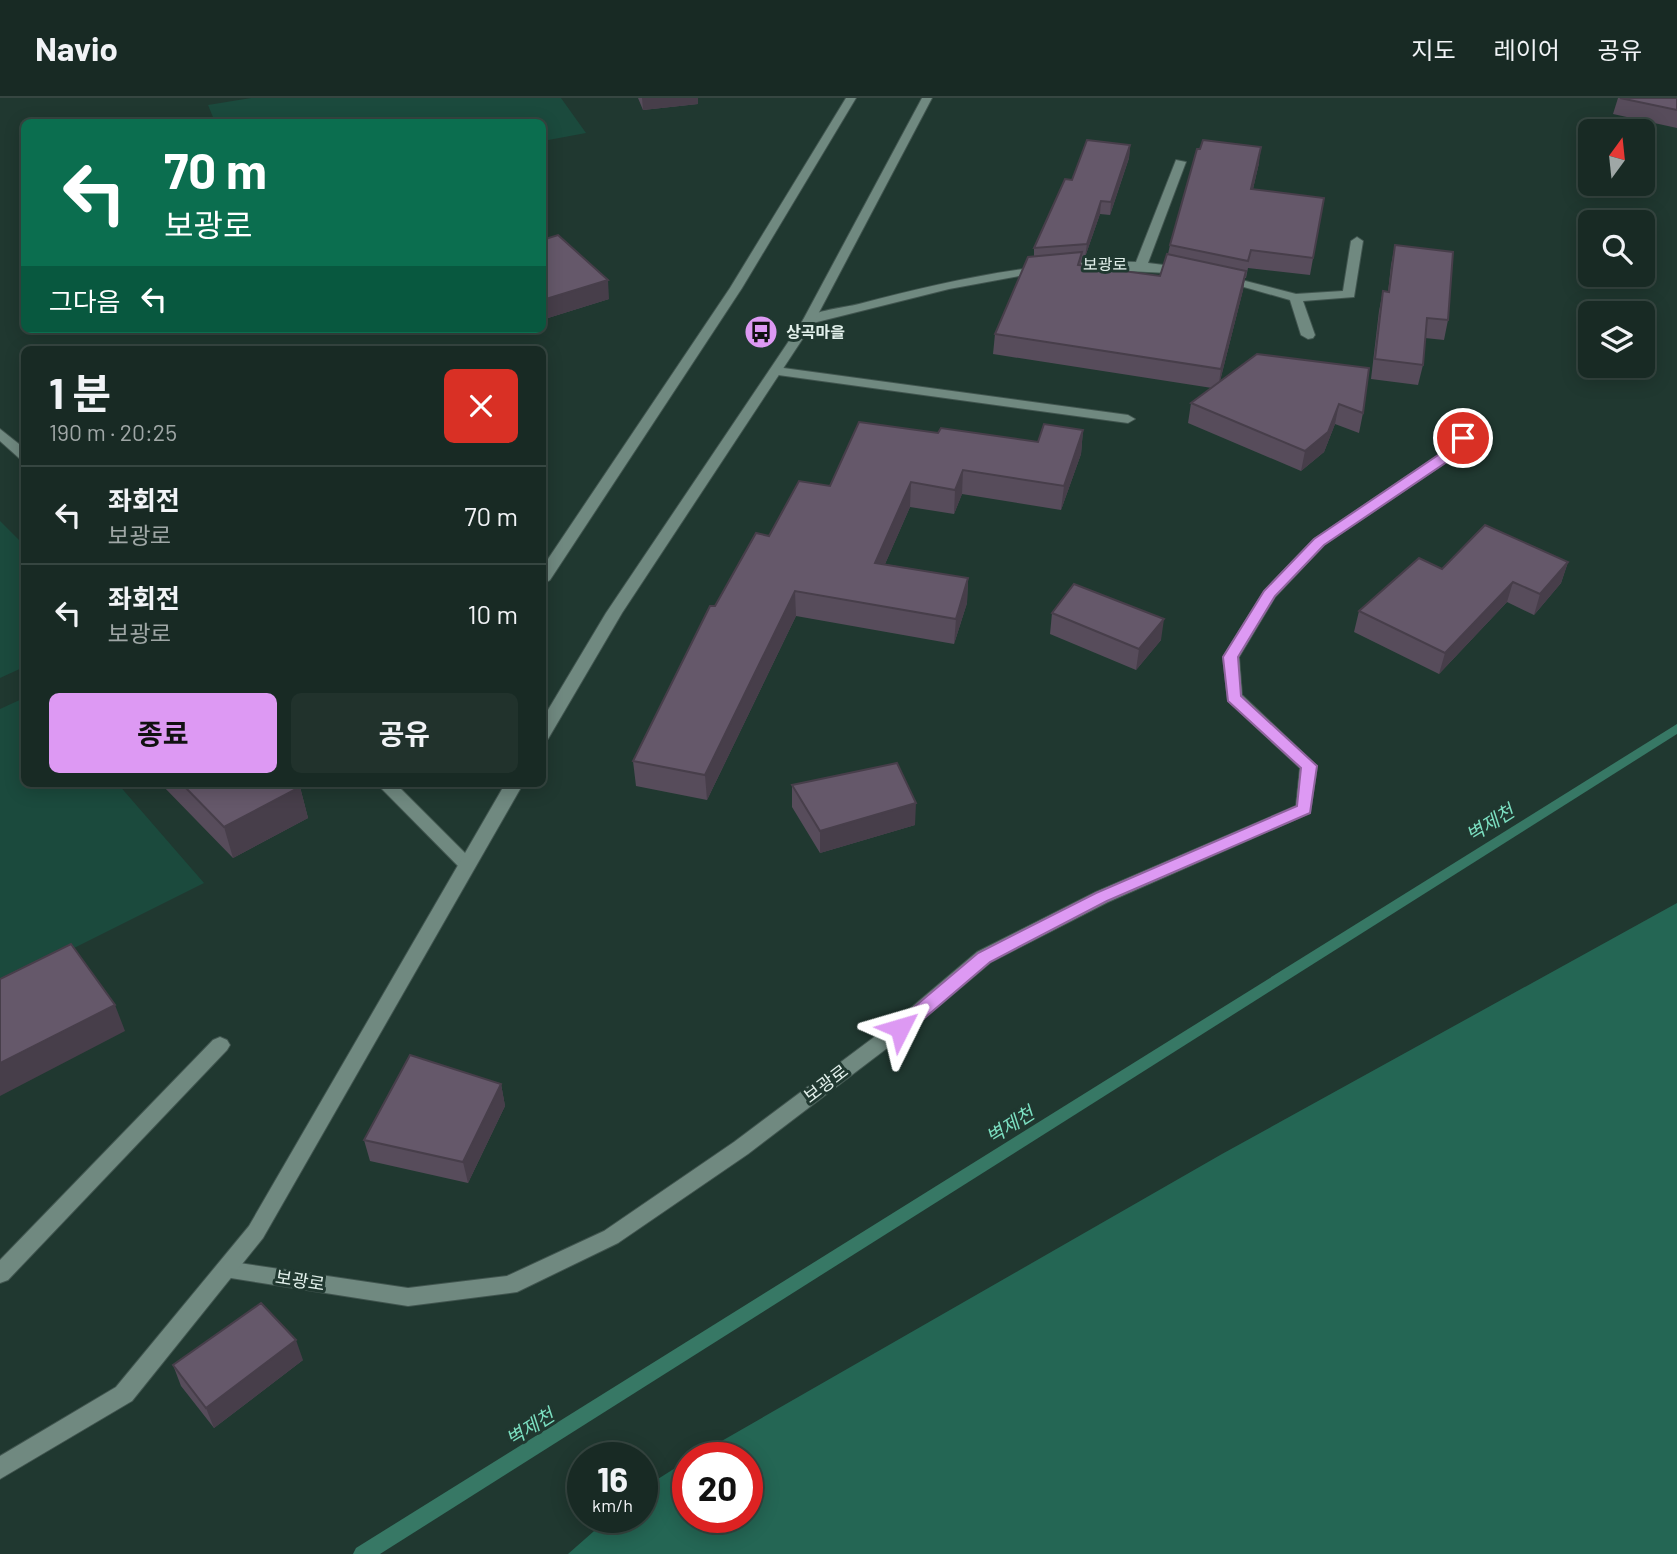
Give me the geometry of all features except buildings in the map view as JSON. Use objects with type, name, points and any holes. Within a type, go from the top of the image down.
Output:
[{"type":"main road","points":[[546,574],[736,288],[851,98]]},
{"type":"main road","points":[[546,727],[614,612],[809,320],[927,98]]},
{"type":"main road","points":[[1141,264],[1180,162]]},
{"type":"main road","name":"보광로","points":[[809,320],[1005,271],[1077,264],[1141,264],[1206,275],[1296,298],[1349,294],[1357,241]]},
{"type":"main road","points":[[1296,298],[1308,335]]},
{"type":"main road","points":[[776,371],[1128,419]]},
{"type":"main road","name":"보광로","points":[[226,1270],[408,1297],[509,1285],[611,1237],[741,1148],[900,1028],[984,957],[1102,897],[1304,809],[1309,766],[1234,697],[1231,657],[1269,594],[1319,542],[1452,452],[1474,423]]},
{"type":"main road","points":[[0,433],[21,452]]},
{"type":"main road","points":[[395,787],[467,865]]},
{"type":"main road","points":[[0,1468],[124,1394],[256,1232],[512,787]]},
{"type":"main road","points":[[0,1274],[220,1045]]},
{"type":"green space","points":[[251,98],[561,98],[586,133],[546,140],[546,119],[214,119],[208,105]]},
{"type":"green space","points":[[0,521],[21,542],[21,668],[0,678]]},
{"type":"green space","points":[[21,699],[21,787],[121,787],[204,883],[0,985],[0,709]]},
{"type":"green space","points":[[1677,903],[1677,1554],[568,1554],[592,1533],[658,1533],[658,1479],[672,1470],[672,1533],[763,1533],[763,1442],[720,1442],[1222,1154]]},
{"type":"waterway","name":"벽제천","points":[[363,1554],[1677,728]]},
{"type":"place","name":"상곡마을","points":[[761,332]]},
{"type":"route","points":[[900,1028],[984,957],[1102,897],[1304,809],[1309,766],[1234,697],[1231,657],[1269,594],[1319,542],[1452,452],[1463,438]]}]
